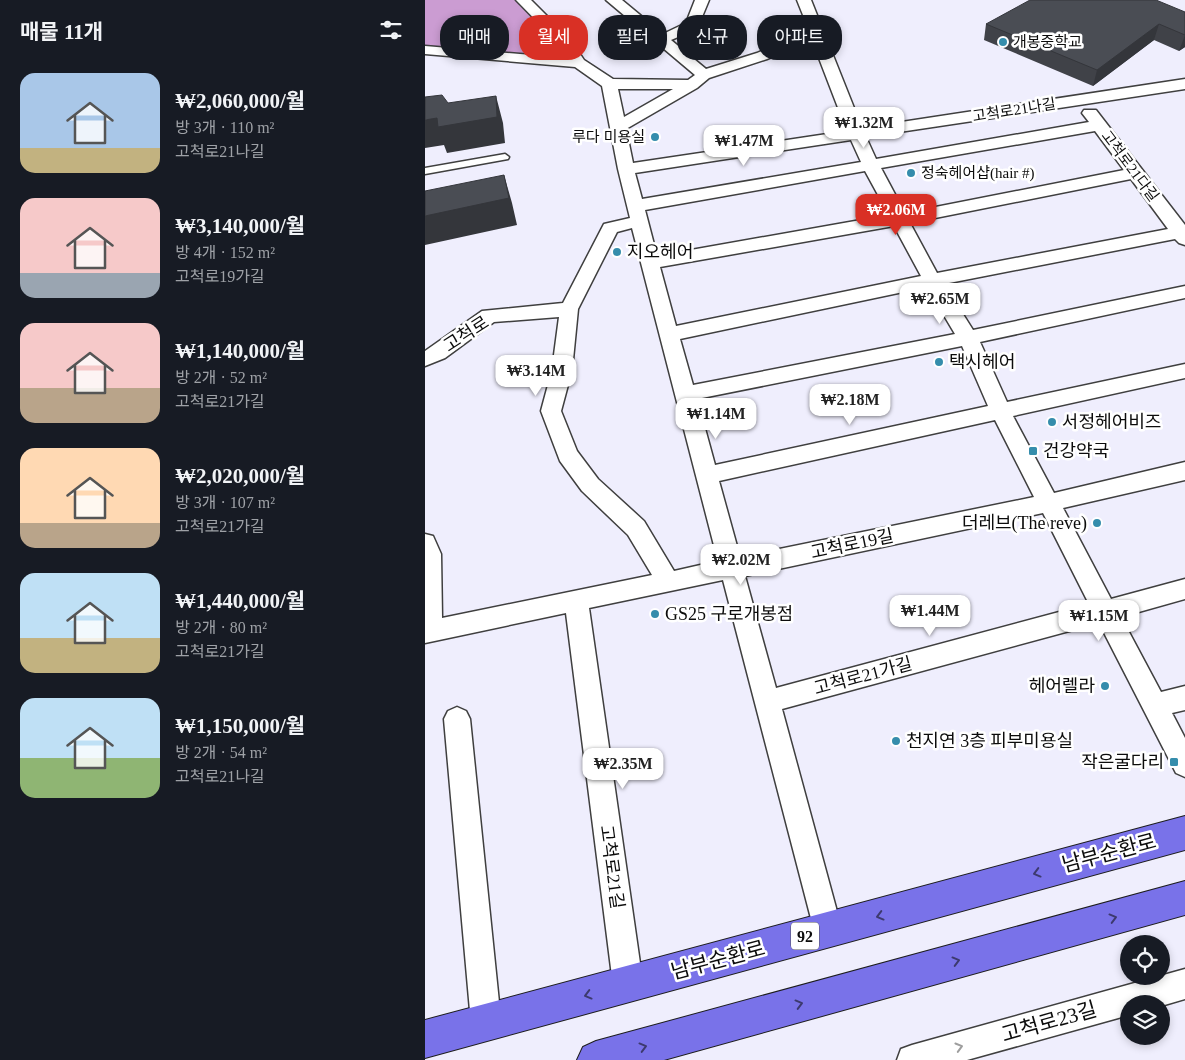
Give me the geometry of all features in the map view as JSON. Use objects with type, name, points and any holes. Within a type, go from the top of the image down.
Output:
[{"type":"main road","name":"남부순환로","points":[[425,1039],[1185,833]]},
{"type":"main road","points":[[596,1060],[1185,898]]},
{"type":"street","points":[[523,0],[565,42],[579,63],[609,84],[698,80]]},
{"type":"street","points":[[613,0],[631,15]]},
{"type":"street","points":[[667,37],[692,26],[702,0]]},
{"type":"street","points":[[804,0],[810,15]]},
{"type":"street","points":[[667,47],[698,80]]},
{"type":"street","points":[[425,50],[579,63]]},
{"type":"street","points":[[618,127],[698,80],[757,58]]},
{"type":"street","points":[[828,60],[856,134],[870,164],[932,280],[968,338],[1001,412],[1185,764]]},
{"type":"street","points":[[609,84],[626,170],[650,263],[765,702],[828,930]]},
{"type":"street","name":"고척로21나길","points":[[856,134],[1080,100],[1179,89]]},
{"type":"street","name":"고척로21다길","points":[[1080,100],[1183,234]]},
{"type":"street","points":[[668,582],[635,528],[590,485],[568,455],[551,411],[562,370],[569,309],[610,228],[638,214],[870,164],[1099,125]]},
{"type":"street","points":[[626,170],[856,134]]},
{"type":"street","points":[[650,263],[901,219],[1136,173]]},
{"type":"street","points":[[669,334],[932,280],[1183,234]]},
{"type":"street","points":[[685,394],[968,338],[1185,292]]},
{"type":"street","name":"고척로","points":[[425,359],[438,353],[489,316],[569,309]]},
{"type":"street","points":[[706,475],[1185,371]]},
{"type":"street","name":"고척로19길","points":[[425,543],[430,554],[427,632],[1048,503],[1185,471]]},
{"type":"street","points":[[1105,611],[1185,588]]},
{"type":"street","name":"고척로21길","points":[[576,601],[628,984]]},
{"type":"street","name":"고척로21가길","points":[[765,702],[1105,611]]},
{"type":"street","points":[[1155,705],[1185,698]]},
{"type":"street","points":[[457,719],[486,1022]]},
{"type":"street","name":"고척로23길","points":[[912,1060],[1185,984]]},
{"type":"lane","points":[[425,171],[505,157]]},
{"type":"shaded area","points":[[425,0],[516,0],[529,15],[519,15],[519,58],[509,57],[509,15],[440,15],[440,51],[425,50]]},
{"type":"shaded area","points":[[543,60],[576,60],[579,63]]},
{"type":"building","points":[[1030,0],[1156,0],[1185,12],[1185,35],[1159,24],[1097,70],[986,24]]},
{"type":"building","points":[[442,95],[448,103],[496,96],[497,117],[438,127],[437,118],[425,120],[425,97]]},
{"type":"building","points":[[504,175],[509,198],[425,216],[425,191]]},
{"type":"place","name":"개봉중학교","points":[[1003,42]]},
{"type":"place","name":"루다 미용실","points":[[655,137]]},
{"type":"place","name":"정숙헤어샵(hair #)","points":[[911,173]]},
{"type":"place","name":"지오헤어","points":[[617,252]]},
{"type":"place","name":"택시헤어","points":[[939,362]]},
{"type":"place","name":"서정헤어비즈","points":[[1052,422]]},
{"type":"place","name":"건강약국","points":[[1033,451]]},
{"type":"place","name":"더레브(The reve)","points":[[1097,523]]},
{"type":"place","name":"GS25 구로개봉점","points":[[655,614]]},
{"type":"place","name":"헤어렐라","points":[[1105,686]]},
{"type":"place","name":"천지연 3층 피부미용실","points":[[896,741]]},
{"type":"place","name":"작은굴다리","points":[[1174,762]]}]
